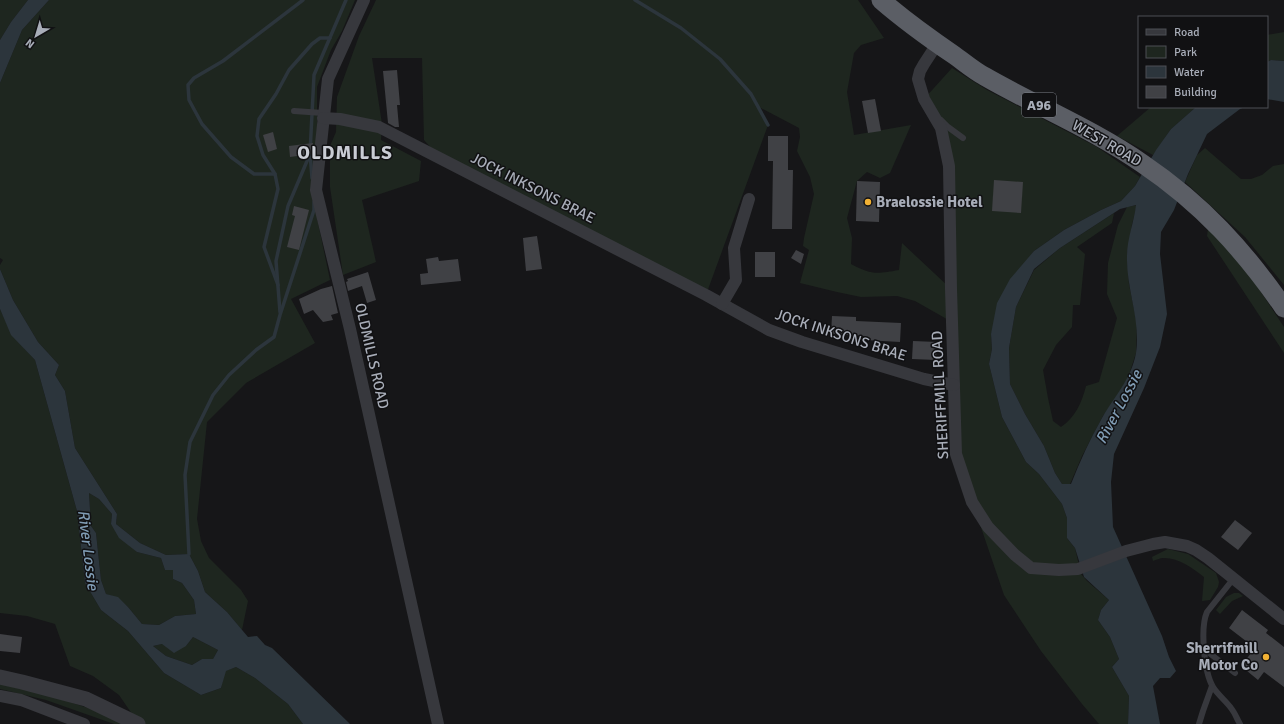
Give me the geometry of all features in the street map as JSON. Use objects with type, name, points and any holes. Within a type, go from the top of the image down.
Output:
[{"type":"highway","name":"WEST ROAD","points":[[881,0],[937,44],[983,76],[1109,142],[1176,188],[1220,228],[1262,276],[1284,308]]},
{"type":"street","name":"OLDMILLS ROAD","points":[[364,0],[328,79],[321,115],[316,190],[350,329],[438,724]]},
{"type":"street","name":"SHERIFFMILL ROAD","points":[[937,44],[920,71],[918,79],[924,99],[941,128],[949,166],[956,454],[972,502],[984,520],[1015,555],[1031,568],[1059,570],[1078,569],[1126,551],[1153,544],[1165,542],[1187,546],[1202,553],[1284,619]]},
{"type":"street","name":"JOCK INKSONS BRAE","points":[[321,115],[379,127],[722,304],[769,330],[802,342],[924,380],[954,384]]},
{"type":"street","points":[[722,304],[736,280],[734,248],[749,200]]},
{"type":"street","points":[[0,678],[22,682],[86,699],[138,724]]},
{"type":"street","points":[[0,696],[21,700],[84,724]]},
{"type":"lane","points":[[930,109],[948,127],[963,138]]},
{"type":"lane","points":[[294,111],[321,115]]},
{"type":"lane","points":[[1234,578],[1207,612],[1204,618],[1202,640],[1212,686],[1232,709],[1240,724]]},
{"type":"lane","points":[[1204,649],[1235,673]]},
{"type":"lane","points":[[1199,724],[1212,686]]},
{"type":"green space","points":[[0,0],[28,0],[11,22],[0,40]]},
{"type":"green space","points":[[49,0],[355,0],[342,31],[331,50],[317,87],[317,218],[330,280],[291,299],[315,343],[246,383],[207,422],[197,519],[201,541],[209,558],[241,590],[248,601],[242,630],[227,612],[205,592],[198,571],[189,554],[166,555],[140,543],[116,524],[117,514],[75,448],[65,391],[55,375],[59,365],[38,342],[13,300],[0,269],[0,265],[3,260],[0,258],[0,83],[22,30]]},
{"type":"green space","points":[[376,0],[858,0],[884,38],[861,45],[854,53],[847,92],[854,135],[911,125],[890,173],[880,178],[867,172],[857,181],[847,218],[852,238],[851,264],[869,272],[879,273],[899,270],[902,243],[950,288],[949,166],[924,99],[952,68],[987,90],[1097,147],[1140,177],[1135,186],[1121,201],[1064,230],[1034,251],[1026,262],[991,334],[992,349],[989,364],[1002,417],[1026,462],[1039,474],[1062,504],[1067,518],[1067,538],[1075,548],[1081,574],[1109,600],[1101,610],[1098,620],[1110,637],[1119,659],[1112,667],[1129,696],[1128,724],[1099,724],[1041,651],[1004,595],[956,454],[952,322],[915,301],[897,296],[861,297],[800,283],[809,250],[803,246],[814,194],[810,177],[797,151],[800,137],[799,128],[757,106],[768,125],[706,295],[442,160],[424,140],[422,58],[372,58],[382,124],[381,140],[421,161],[419,181],[362,200],[376,262],[343,275],[330,187],[330,146],[336,132],[337,97],[359,36]]},
{"type":"green space","points":[[1284,32],[1284,61],[1271,60],[1268,62],[1268,35]]},
{"type":"green space","points":[[1150,108],[1195,108],[1171,129],[1153,155],[1117,136]]},
{"type":"green space","points":[[1205,148],[1241,179],[1251,179],[1262,175],[1273,166],[1284,164],[1284,285],[1245,237],[1185,182],[1197,155]]},
{"type":"green space","points":[[1137,205],[1132,224],[1127,256],[1129,284],[1137,324],[1136,353],[1127,381],[1103,416],[1082,456],[1070,484],[1062,484],[1055,473],[1044,446],[1025,414],[1010,384],[1009,348],[1016,307],[1034,270],[1060,248],[1114,213],[1112,223],[1077,247],[1085,254],[1080,305],[1073,305],[1072,327],[1056,345],[1043,370],[1053,421],[1061,427],[1074,414],[1086,386],[1099,382],[1117,318],[1107,294],[1108,263],[1118,225],[1127,207]]},
{"type":"green space","points":[[1208,229],[1235,256],[1284,327],[1284,353],[1207,236]]},
{"type":"green space","points":[[0,309],[12,335],[35,360],[77,511],[85,583],[101,610],[128,631],[164,673],[201,695],[221,688],[225,671],[236,667],[255,678],[288,704],[303,724],[139,724],[119,695],[93,676],[70,666],[55,624],[27,616],[0,613]]},
{"type":"green space","points":[[89,493],[99,499],[112,514],[111,524],[137,552],[161,558],[165,570],[173,570],[173,579],[182,583],[194,600],[196,614],[175,616],[159,625],[142,624],[128,607],[118,598],[106,594],[101,580],[96,533],[91,526]]},
{"type":"green space","points":[[1168,549],[1188,554],[1216,573],[1219,582],[1218,587],[1210,600],[1202,601],[1204,577],[1195,570],[1174,559],[1162,558],[1153,561],[1152,557]]},
{"type":"green space","points":[[1234,593],[1239,593],[1243,596],[1232,601],[1220,614],[1216,610],[1226,597]]},
{"type":"green space","points":[[193,637],[218,650],[213,659],[202,659],[192,665],[166,656],[153,646],[162,644],[186,646]]},
{"type":"green space","points":[[0,684],[48,695],[88,708],[127,724],[114,724],[46,700],[0,689]]},
{"type":"water","points":[[28,0],[49,0],[22,30],[0,83],[0,40],[11,22]]},
{"type":"water","points":[[1271,60],[1284,61],[1284,102],[1268,99],[1268,62]]},
{"type":"water","name":"River Lossie","points":[[1195,108],[1242,108],[1207,134],[1188,174],[1174,210],[1161,232],[1160,254],[1167,314],[1160,347],[1144,388],[1114,454],[1111,482],[1113,527],[1162,636],[1169,657],[1176,671],[1170,678],[1160,678],[1153,686],[1160,724],[1128,724],[1129,696],[1112,667],[1119,659],[1110,637],[1098,620],[1101,610],[1109,600],[1084,577],[1075,548],[1067,538],[1067,518],[1062,504],[1039,474],[1026,462],[1002,417],[989,364],[992,349],[991,334],[997,303],[1010,279],[1034,251],[1064,230],[1121,201],[1135,186],[1156,150],[1171,129]],"holes":[[[1136,205],[1128,243],[1127,268],[1137,329],[1134,363],[1122,387],[1093,434],[1071,484],[1062,484],[1055,473],[1044,446],[1025,414],[1010,384],[1009,348],[1016,307],[1034,269],[1060,248],[1120,209]]]},
{"type":"water","name":"River Lossie","points":[[0,269],[13,300],[38,342],[59,365],[55,375],[65,391],[75,448],[117,514],[116,524],[140,543],[166,555],[189,554],[198,571],[205,592],[227,612],[248,637],[257,636],[265,645],[272,648],[350,724],[303,724],[288,704],[255,678],[236,667],[226,671],[221,688],[201,695],[164,673],[128,631],[101,610],[85,583],[77,511],[35,360],[11,335],[0,309]],"holes":[[[89,493],[99,499],[112,514],[111,524],[119,538],[137,552],[161,558],[165,570],[173,570],[173,579],[182,583],[194,600],[196,614],[175,616],[159,625],[142,624],[118,597],[106,594],[101,580],[96,533],[91,526]],[[193,637],[218,650],[213,659],[202,659],[192,665],[166,656],[153,646],[162,644],[174,653],[186,646]]]},
{"type":"building","points":[[397,70],[400,105],[397,105],[399,127],[395,127],[388,123],[383,71]]},
{"type":"building","points":[[875,99],[881,131],[868,133],[862,101]]},
{"type":"building","points":[[273,132],[277,149],[268,152],[263,135]]},
{"type":"building","points":[[768,136],[788,136],[788,170],[793,170],[792,229],[772,229],[773,161],[768,161]]},
{"type":"building","points":[[313,143],[312,154],[290,157],[289,146]]},
{"type":"building","points":[[994,180],[1023,182],[1021,213],[992,211]]},
{"type":"building","name":"Braelossie Hotel","points":[[857,181],[880,182],[879,222],[856,221]]},
{"type":"building","points":[[294,206],[309,210],[299,250],[287,247],[295,216],[292,215]]},
{"type":"building","points":[[537,236],[542,269],[526,271],[523,238]]},
{"type":"building","points":[[796,250],[804,254],[801,264],[791,258]]},
{"type":"building","points":[[755,252],[775,252],[775,277],[755,277]]},
{"type":"building","points":[[438,257],[439,261],[458,259],[461,281],[421,285],[420,274],[428,273],[426,259]]},
{"type":"building","points":[[368,272],[376,300],[367,303],[362,286],[348,291],[346,282],[348,281],[347,279]]},
{"type":"building","points":[[332,286],[338,313],[331,315],[333,320],[323,322],[313,310],[304,314],[299,299],[321,289]]},
{"type":"building","points":[[832,316],[856,317],[856,321],[901,323],[900,342],[865,340],[865,336],[831,334]]},
{"type":"building","points":[[913,341],[937,342],[936,360],[912,359]]},
{"type":"building","points":[[1235,520],[1252,533],[1238,550],[1221,537]]},
{"type":"building","name":"Sherrifmill Motor Co","points":[[1242,610],[1268,630],[1266,633],[1284,647],[1284,687],[1264,672],[1258,680],[1241,666],[1255,648],[1229,628]]},
{"type":"building","points":[[0,634],[22,637],[20,653],[0,651]]},
{"type":"waterway","points":[[275,174],[254,174],[231,157],[202,124],[189,100],[188,85],[194,78],[223,61],[303,0]]},
{"type":"waterway","points":[[312,178],[310,153],[314,75],[346,0]]},
{"type":"waterway","points":[[635,0],[681,28],[720,59],[751,94],[768,125]]},
{"type":"waterway","points":[[278,285],[264,247],[278,189],[275,174],[263,155],[257,136],[259,119],[276,94],[289,70],[312,44],[320,38],[330,38]]},
{"type":"waterway","points":[[280,312],[276,261],[288,206],[310,154]]},
{"type":"waterway","points":[[189,554],[185,475],[190,442],[213,395],[229,375],[256,350],[274,337],[314,210],[314,202]]},
{"type":"place","name":"Braelossie Hotel","points":[[868,202]]},
{"type":"place","name":"Sherrifmill Motor Co","points":[[1266,657]]},
{"type":"district","name":"OLDMILLS","points":[[345,153]]}]
